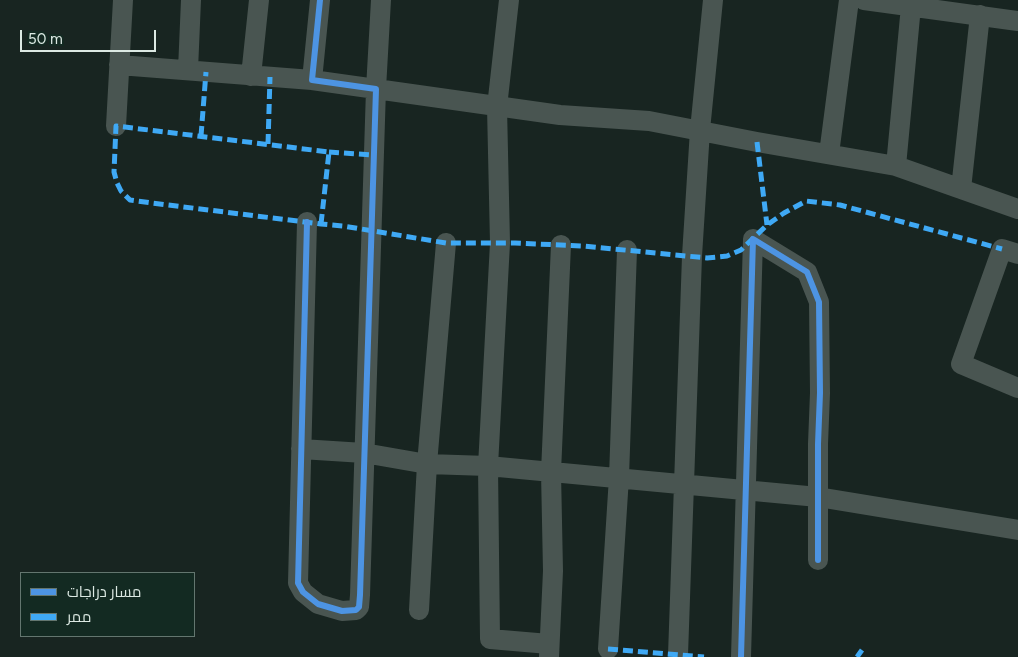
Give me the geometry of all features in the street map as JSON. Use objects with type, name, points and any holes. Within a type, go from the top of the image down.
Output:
[{"type":"street","points":[[116,126],[123,0]]},
{"type":"street","points":[[188,70],[191,0]]},
{"type":"street","points":[[251,76],[259,0]]},
{"type":"street","points":[[312,80],[320,0]]},
{"type":"street","points":[[307,222],[298,583],[303,592],[318,604],[342,612],[356,610],[359,607],[376,88],[381,0]]},
{"type":"street","points":[[509,0],[497,107],[500,243],[488,466],[490,639],[549,651],[553,571],[551,472],[562,245]]},
{"type":"street","points":[[678,655],[692,256],[700,130],[714,0]]},
{"type":"street","points":[[829,154],[849,0]]},
{"type":"street","points":[[864,0],[1018,21]]},
{"type":"street","points":[[896,166],[911,6]]},
{"type":"street","points":[[961,189],[980,15]]},
{"type":"street","points":[[119,65],[312,80],[560,115],[649,120],[896,166],[1018,209]]},
{"type":"street","points":[[741,657],[753,238],[807,272],[819,302],[818,560]]},
{"type":"street","points":[[419,610],[427,464],[446,243]]},
{"type":"street","points":[[1018,254],[1002,249],[961,364],[1018,388]]},
{"type":"street","points":[[608,649],[619,478],[627,250]]},
{"type":"street","points":[[301,448],[364,453],[427,464],[488,466],[818,497],[1018,530]]},
{"type":"marked path","points":[[201,136],[206,72]]},
{"type":"marked path","points":[[268,144],[270,77]]},
{"type":"marked path","points":[[321,224],[329,152],[116,126],[114,172],[121,191],[130,200],[321,224],[343,226],[446,243],[515,243],[583,246],[707,258],[727,256],[741,250],[767,225],[806,201],[840,205],[1002,249]]},
{"type":"marked path","points":[[757,142],[767,225]]},
{"type":"marked path","points":[[329,152],[374,155]]},
{"type":"marked path","points":[[608,649],[704,657]]},
{"type":"marked path","points":[[857,657],[862,650]]},
{"type":"cycle path","points":[[307,222],[298,583],[303,592],[318,604],[342,611],[356,610],[359,607],[360,595],[376,89],[312,80],[320,0]]},
{"type":"cycle path","points":[[741,657],[753,239],[807,272],[819,302],[818,560]]}]
